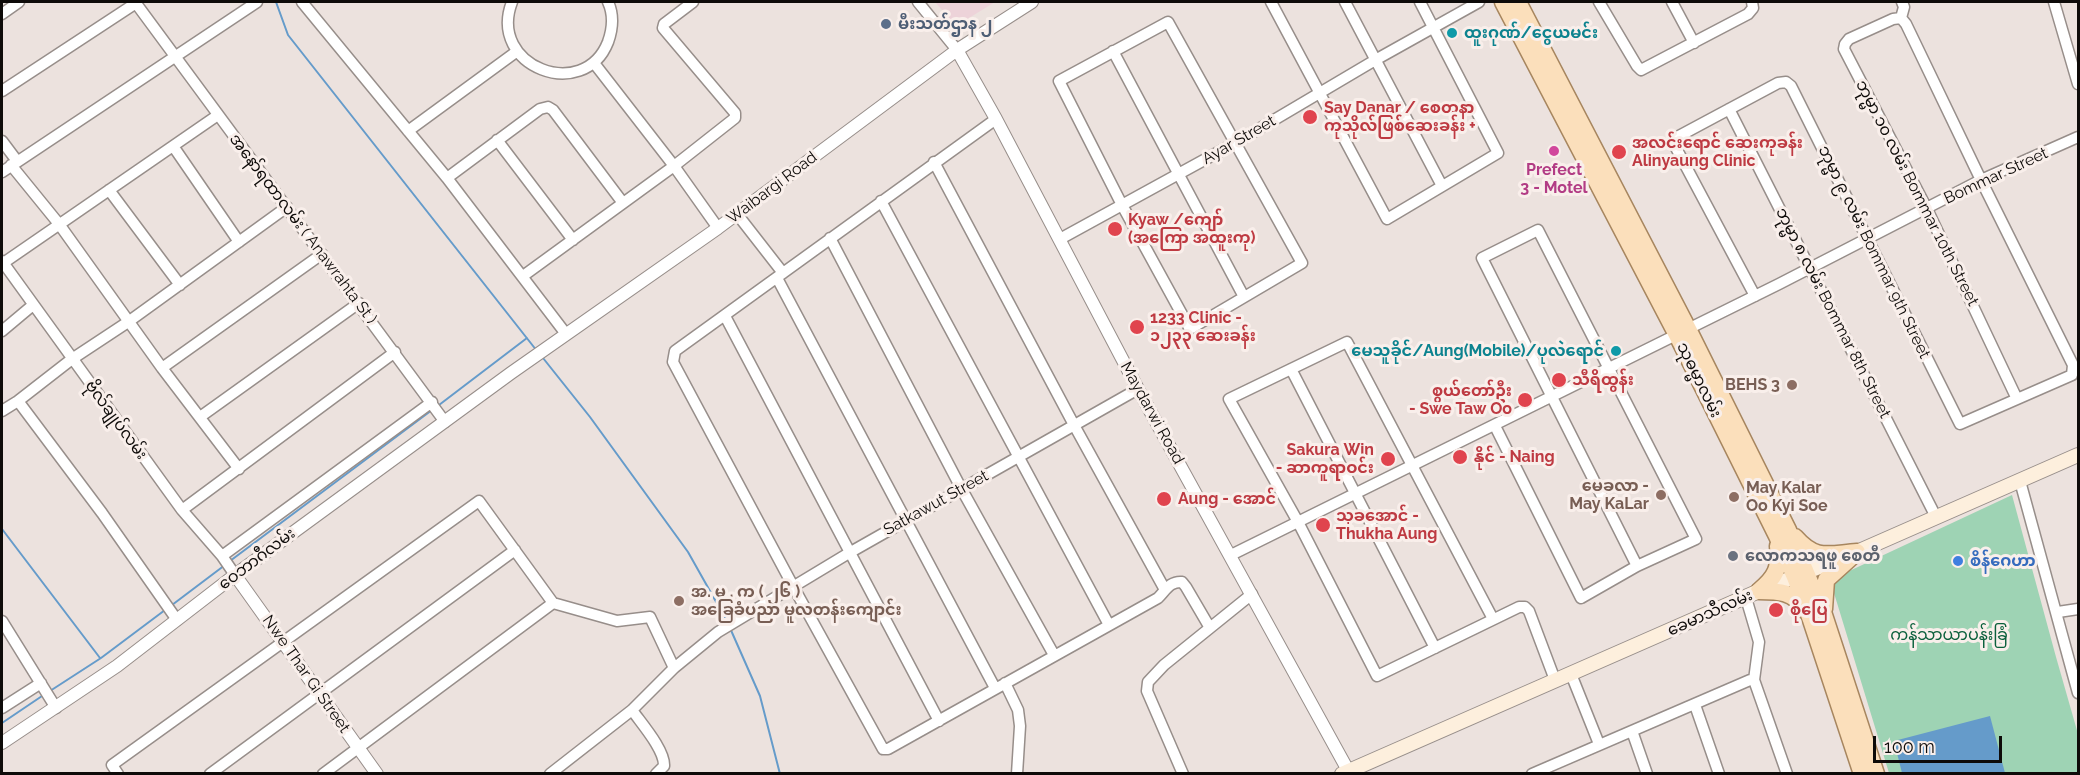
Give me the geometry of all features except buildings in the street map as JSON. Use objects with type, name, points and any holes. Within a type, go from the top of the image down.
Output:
[{"type":"main road","name":"သုဓမ္မာလမ်း","points":[[1503,2],[1683,332]]},
{"type":"main road","name":"သုဓမ္မာလမ်း","points":[[1518,2],[1782,533],[1801,575],[1876,774]]},
{"type":"main road","name":"ခေမာသီလမ်း","points":[[1347,772],[1753,594],[1857,552],[2079,455]]},
{"type":"main road","points":[[1753,594],[1772,580],[1780,562],[1782,533],[1819,555],[1857,552]]},
{"type":"main road","points":[[1753,594],[1782,591],[1801,603],[1817,618],[1826,580],[1857,552]]},
{"type":"main road","name":"သုဓမ္မာလမ်း","points":[[1817,618],[1862,774]]},
{"type":"street","points":[[2,14],[19,2]]},
{"type":"street","points":[[2,91],[135,2]]},
{"type":"street","name":"အနော်ရထာလမ်း ( Anawrahta St )","points":[[135,2],[444,420]]},
{"type":"street","points":[[302,2],[447,178],[566,334]]},
{"type":"street","points":[[512,2],[508,12],[508,33],[516,52],[531,66],[551,73],[572,73],[594,63],[605,50],[612,30],[612,10],[608,2]]},
{"type":"street","points":[[523,276],[674,166],[735,118],[735,113],[663,28],[664,24],[693,2]]},
{"type":"street","points":[[918,2],[957,50]]},
{"type":"street","name":"Waibargi Road","points":[[511,373],[718,228],[957,50],[1032,2]]},
{"type":"street","points":[[1271,2],[1388,219],[1498,153],[1420,2]]},
{"type":"street","points":[[1345,2],[1442,186]]},
{"type":"street","name":"Ayar Street","points":[[1060,239],[1235,143],[1479,2]]},
{"type":"street","points":[[1599,2],[1636,66],[1641,70],[1748,14],[1753,5]]},
{"type":"street","points":[[1672,2],[1694,43]]},
{"type":"street","points":[[1902,2],[1904,7],[1901,18],[1906,24],[2073,365],[2072,375],[2018,399]]},
{"type":"street","points":[[2054,2],[2079,84]]},
{"type":"street","points":[[2,172],[253,4]]},
{"type":"street","name":"ဘုမ္မာ ၁၀ လမ်း Bommar 10th Street","points":[[1901,18],[1893,19],[1849,39],[1844,49],[1927,209],[2018,399]]},
{"type":"street","points":[[1168,22],[1302,263],[1190,329],[1059,81],[1113,51],[1168,22]]},
{"type":"street","name":"Maydarwi Road","points":[[957,50],[996,118],[1138,389],[1231,555],[1347,772]]},
{"type":"street","points":[[1113,51],[1244,297]]},
{"type":"street","points":[[408,131],[516,52]]},
{"type":"street","points":[[594,63],[674,166],[718,228]]},
{"type":"street","name":"ဘုမ္မာ ၉ လမ်း Bommar 9th Street","points":[[1730,109],[1778,83],[1786,82],[1791,86],[1960,424],[2018,399]]},
{"type":"street","points":[[447,178],[540,109],[548,107],[553,110],[623,203]]},
{"type":"street","points":[[1730,109],[1679,136],[1675,146],[1755,296]]},
{"type":"street","name":"ဘုမ္မာ ၈ လမ်း Bommar 8th Street","points":[[1730,109],[1936,517]]},
{"type":"street","points":[[2,262],[218,115]]},
{"type":"street","points":[[996,118],[675,351],[674,362],[883,749],[888,749],[939,721],[1158,598],[1164,588],[1180,581],[1210,628]]},
{"type":"street","name":"Bommar Street","points":[[1231,555],[1414,467],[1981,180],[2079,137]]},
{"type":"street","points":[[497,140],[573,240]]},
{"type":"street","points":[[2,141],[14,163],[128,322],[238,469]]},
{"type":"street","points":[[173,146],[239,242]]},
{"type":"street","points":[[934,162],[1164,588]]},
{"type":"street","points":[[110,190],[180,285]]},
{"type":"street","points":[[881,201],[1109,625]]},
{"type":"street","points":[[2,411],[287,207]]},
{"type":"street","points":[[736,214],[780,276],[905,520],[1000,686],[1018,710],[1020,726],[1017,774]]},
{"type":"street","points":[[1495,426],[1581,597],[1637,566],[1696,538],[1538,230],[1482,258],[1637,566]]},
{"type":"street","points":[[830,238],[961,488],[1054,655]]},
{"type":"street","points":[[162,368],[322,254]]},
{"type":"street","name":"ဗိုလ်ချုပ်လမ်း","points":[[2,262],[182,510],[227,565]]},
{"type":"street","points":[[201,417],[359,303]]},
{"type":"street","points":[[2,331],[33,305]]},
{"type":"street","points":[[725,316],[939,721]]},
{"type":"street","points":[[1493,619],[1347,342],[1229,399],[1298,522],[1377,676],[1493,619],[1519,607],[1525,607],[1529,612],[1555,681]]},
{"type":"street","points":[[182,510],[395,352]]},
{"type":"street","points":[[1291,369],[1435,648]]},
{"type":"street","name":"ဝေဘာဂီလမ်း","points":[[2,743],[117,666],[177,620],[227,565],[511,373]]},
{"type":"street","name":"Satkawut Street","points":[[550,774],[632,710],[674,668],[718,632],[905,520],[1138,389]]},
{"type":"street","points":[[18,401],[102,513],[177,620]]},
{"type":"street","points":[[227,565],[433,403]]},
{"type":"street","points":[[2020,481],[2079,693]]},
{"type":"street","points":[[115,769],[479,501],[553,603],[616,621],[650,617],[674,668]]},
{"type":"street","points":[[210,774],[515,550]]},
{"type":"street","name":"Nwe Thar Gi Street","points":[[227,565],[377,774]]},
{"type":"street","points":[[1183,774],[1147,691],[1148,682],[1251,594]]},
{"type":"street","points":[[1753,594],[1759,642],[1754,680],[1787,774]]},
{"type":"street","points":[[323,774],[553,603]]},
{"type":"street","points":[[2058,612],[2079,609]]},
{"type":"street","points":[[2,621],[6,637],[56,708]]},
{"type":"street","points":[[1571,674],[1599,744]]},
{"type":"street","points":[[1532,774],[1554,769],[1599,744],[1754,680]]},
{"type":"street","points":[[2,708],[44,688]]},
{"type":"street","points":[[1695,705],[1719,774]]},
{"type":"street","points":[[632,710],[664,759],[664,766],[656,774]]},
{"type":"street","points":[[1632,730],[1647,774]]},
{"type":"shaded area","points":[[935,2],[995,2],[956,26]]},
{"type":"green space","name":"ကန်သာယာပန်းခြံ","points":[[2012,495],[2078,734],[2078,773],[1889,773],[1830,580]]},
{"type":"water","points":[[1990,716],[2005,773],[1902,773],[1894,741]]},
{"type":"waterway","points":[[276,2],[288,35],[537,351]]},
{"type":"waterway","points":[[439,405],[527,338]]},
{"type":"waterway","points":[[543,358],[590,417],[688,552],[728,623]]},
{"type":"waterway","points":[[230,561],[432,410]]},
{"type":"waterway","points":[[2,529],[100,658]]},
{"type":"waterway","points":[[172,605],[225,565]]},
{"type":"waterway","points":[[50,691],[101,658],[165,610]]},
{"type":"waterway","points":[[730,628],[760,696],[780,774]]},
{"type":"waterway","points":[[2,723],[45,694]]},
{"type":"place","name":"မီးသတ်ဌာန ၂","points":[[886,24]]},
{"type":"place","name":"ထူးဂုဏ်/ငွေယမင်း","points":[[1452,33]]},
{"type":"place","name":"Say Danar / စေတနာ ကုသိုလ်ဖြစ်ဆေးခန်း +","points":[[1310,117]]},
{"type":"place","name":"Prefect 3 - Motel","points":[[1554,151]]},
{"type":"place","name":"အလင်းရောင် ဆေးကုခန်း Alinyaung Clinic","points":[[1619,152]]},
{"type":"place","name":"Kyaw /ကျော် (အကြော အထူးကု)","points":[[1115,229]]},
{"type":"place","name":"1233 Clinic - ၁၂၃၃ ဆေးခန်း","points":[[1137,327]]},
{"type":"place","name":"မေသူခိုင်/Aung(Mobile)/ပုလဲရောင်","points":[[1616,351]]},
{"type":"place","name":"သီရိထွန်း","points":[[1559,380]]},
{"type":"place","name":"BEHS 3","points":[[1792,385]]},
{"type":"place","name":"စွယ်တော်ဦး - Swe Taw Oo","points":[[1525,400]]},
{"type":"place","name":"နိုင် - Naing","points":[[1460,457]]},
{"type":"place","name":"Sakura Win - ဆာကူရာဝင်း","points":[[1388,459]]},
{"type":"place","name":"မေခလာ - May KaLar","points":[[1661,495]]},
{"type":"place","name":"May Kalar Oo Kyi Soe","points":[[1734,497]]},
{"type":"place","name":"Aung - အောင်","points":[[1164,499]]},
{"type":"place","name":"သုခအောင် - Thukha Aung","points":[[1323,525]]},
{"type":"place","name":"လောကသရဖူ စေတီ","points":[[1733,556]]},
{"type":"place","name":"စိန်ဂေဟာ","points":[[1958,561]]},
{"type":"place","name":"အ. မ . က ( ၂၆ ) အခြေခံပညာ မူလတန်းကျောင်း","points":[[679,601]]},
{"type":"place","name":"စိုပြေ","points":[[1776,610]]}]
